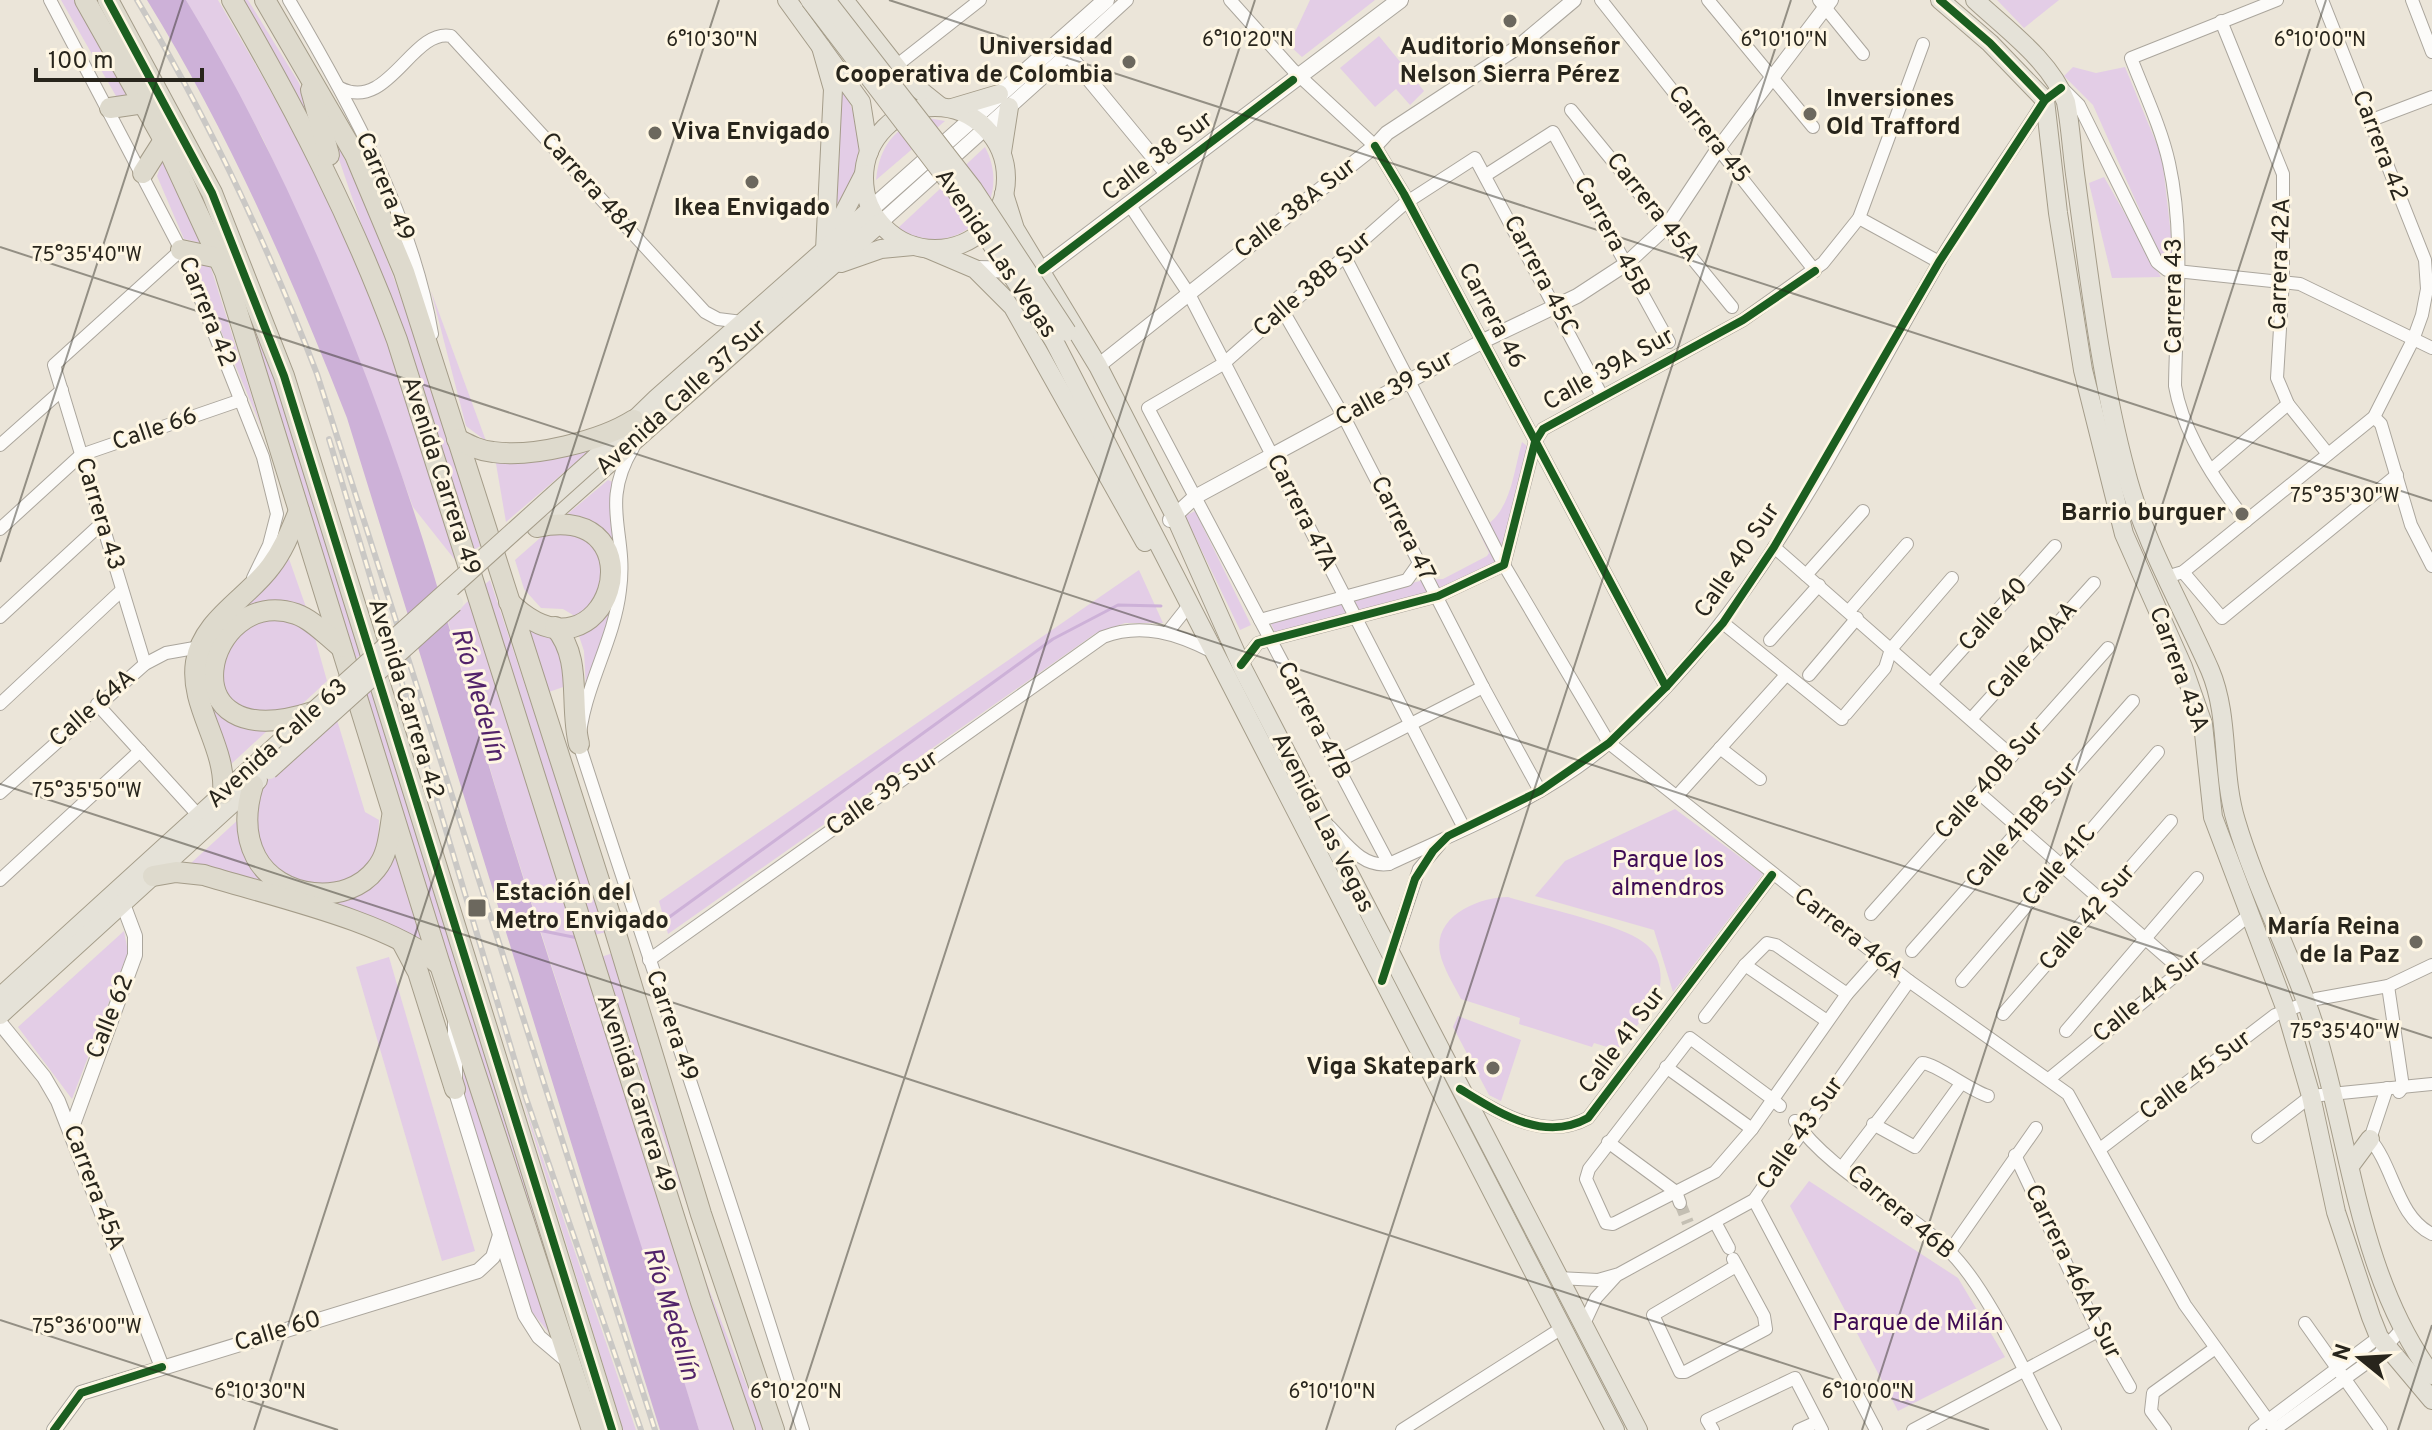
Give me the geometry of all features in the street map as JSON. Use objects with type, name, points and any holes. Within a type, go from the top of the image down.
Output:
[{"type":"highway","name":"Avenida Carrera 42","points":[[108,0],[212,193],[267,328],[313,465],[612,1430]]},
{"type":"highway","name":"Avenida Carrera 49","points":[[232,0],[302,122],[341,202],[397,340],[588,948],[745,1430]]},
{"type":"highway","name":"Avenida Carrera 49","points":[[265,0],[375,197],[442,388],[737,1325],[774,1430]]},
{"type":"highway","name":"Avenida Carrera 42","points":[[86,1],[164,140],[222,265],[454,1010],[592,1430]]},
{"type":"highway","points":[[304,65],[341,202]]},
{"type":"highway","points":[[110,108],[144,103]]},
{"type":"highway","points":[[143,173],[164,140]]},
{"type":"highway","points":[[181,250],[222,265],[267,328]]},
{"type":"highway","points":[[457,439],[482,451],[510,453],[590,442],[637,428]]},
{"type":"highway","points":[[223,794],[220,755],[195,681],[200,647],[221,617],[270,567],[299,511]]},
{"type":"highway","points":[[507,600],[527,618],[555,627],[578,625],[600,611],[611,584],[613,567],[609,553],[594,534],[564,525],[537,527]]},
{"type":"highway","points":[[313,712],[268,723],[252,722],[227,709],[217,696],[213,678],[222,640],[235,625],[272,610],[296,614],[341,647]]},
{"type":"highway","points":[[555,627],[570,648],[573,716],[579,744]]},
{"type":"highway","points":[[253,785],[247,827],[254,855],[271,877],[316,894],[343,892],[371,875],[384,856],[393,813]]},
{"type":"highway","points":[[153,876],[176,872],[204,875],[400,939],[440,965]]},
{"type":"highway","points":[[400,939],[418,972],[455,1089]]},
{"type":"highway","points":[[662,1177],[737,1325]]},
{"type":"main road","points":[[787,0],[861,102],[869,153]]},
{"type":"main road","name":"Avenida Las Vegas","points":[[810,0],[963,200],[1060,336],[1191,610],[1218,655],[1382,981],[1615,1430]]},
{"type":"main road","name":"Avenida Las Vegas","points":[[826,0],[973,189],[1172,518]]},
{"type":"main road","points":[[875,216],[1004,100],[1069,32],[1106,0]]},
{"type":"main road","name":"Calle 38 Sur","points":[[1042,270],[1400,0]]},
{"type":"main road","points":[[1940,0],[1990,43],[2045,100]]},
{"type":"main road","name":"Carrera 43A","points":[[1975,0],[2032,53],[2061,88],[2071,128],[2078,197],[2125,468],[2174,574],[2210,671],[2220,703],[2236,820],[2257,887],[2306,1003],[2350,1166],[2401,1330],[2432,1375]]},
{"type":"main road","points":[[816,40],[840,27],[846,2]]},
{"type":"main road","points":[[846,2],[915,88],[946,108],[979,122],[1002,155]]},
{"type":"main road","points":[[1069,32],[1088,35]]},
{"type":"main road","points":[[816,40],[833,89],[825,250]]},
{"type":"main road","points":[[825,250],[864,174],[869,153],[880,133],[897,118],[919,109],[1004,100]]},
{"type":"main road","name":"Avenida Las Vegas","points":[[1004,100],[1004,194],[1015,229],[1098,366],[1190,552],[1241,665],[1638,1430]]},
{"type":"main road","name":"Carrera 43A","points":[[2045,100],[2066,273],[2083,370],[2124,534],[2183,667],[2203,724],[2213,817],[2286,1010],[2311,1096],[2336,1212],[2383,1342],[2432,1400]]},
{"type":"main road","points":[[864,174],[875,216],[921,248],[975,269],[1042,270]]},
{"type":"main road","points":[[828,269],[867,252],[953,247],[976,236],[994,218],[1004,194]]},
{"type":"main road","name":"Avenida Calle 37 Sur","points":[[537,527],[742,322],[825,250],[875,216]]},
{"type":"main road","name":"Avenida Calle 37 Sur","points":[[593,460],[637,428],[828,269],[875,216]]},
{"type":"main road","name":"Avenida Las Vegas","points":[[975,269],[1023,320],[1169,584],[1191,610]]},
{"type":"main road","points":[[1023,320],[1033,299],[1055,292]]},
{"type":"main road","name":"Avenida Calle 63","points":[[0,997],[593,460]]},
{"type":"main road","name":"Avenida Calle 63","points":[[0,1015],[537,527]]},
{"type":"main road","points":[[1191,610],[1207,618],[1218,615]]},
{"type":"main road","points":[[1336,889],[1361,924],[1374,925]]},
{"type":"main road","points":[[2350,1166],[2370,1139]]},
{"type":"street","name":"Carrera 42","points":[[50,0],[110,108],[181,250],[263,457],[277,514],[269,545],[245,594]]},
{"type":"street","name":"Carrera 49","points":[[289,0],[340,88],[413,257],[426,295],[442,388]]},
{"type":"street","points":[[896,66],[980,0]]},
{"type":"street","points":[[1004,100],[1068,54],[1127,0]]},
{"type":"street","name":"Carrera 46","points":[[1230,0],[1299,76],[1375,146],[1483,341],[1666,687]]},
{"type":"street","name":"Calle 38A Sur","points":[[1098,366],[1375,146],[1387,133],[1518,47],[1574,0]]},
{"type":"street","name":"Carrera 45","points":[[1601,0],[1815,271]]},
{"type":"street","points":[[1708,0],[1813,127]]},
{"type":"street","points":[[2221,21],[2277,0]]},
{"type":"street","name":"Carrera 42","points":[[2322,0],[2425,260],[2427,289],[2413,340]]},
{"type":"street","points":[[2412,0],[2432,52]]},
{"type":"street","points":[[1825,2],[1863,54]]},
{"type":"street","name":"Calle 39 Sur","points":[[1172,518],[1195,497],[1483,341],[1557,306],[1626,264],[1667,226],[1718,149],[1773,79],[1825,2]]},
{"type":"street","name":"Carrera 43","points":[[2221,21],[2131,58],[2168,162],[2178,272],[2175,386],[2184,419],[2246,521]]},
{"type":"street","name":"Carrera 42A","points":[[2221,21],[2283,174],[2283,279],[2277,378],[2288,404],[2328,454]]},
{"type":"street","name":"Carrera 48A","points":[[340,88],[358,94],[372,90],[434,39],[445,35],[456,40],[705,312],[718,319],[742,322]]},
{"type":"street","name":"Calle 39A Sur","points":[[1504,565],[1535,442],[1543,429],[1743,320],[1815,271],[1859,218],[1923,44]]},
{"type":"street","points":[[1068,54],[1168,175]]},
{"type":"street","name":"Calle 40 Sur","points":[[1389,864],[1540,791],[1609,743],[1666,687],[1723,623],[1774,547],[1939,262],[2045,100],[2061,88]]},
{"type":"street","name":"Carrera 43A","points":[[2061,88],[2079,105],[2157,262],[2178,272]]},
{"type":"street","points":[[2369,121],[2432,97]]},
{"type":"street","name":"Carrera 45A","points":[[1571,110],[1732,307]]},
{"type":"street","name":"Carrera 45B","points":[[1486,175],[1553,132],[1669,342]]},
{"type":"street","name":"Carrera 45C","points":[[1475,158],[1557,306],[1602,396]]},
{"type":"street","name":"Calle 38B Sur","points":[[1148,408],[1223,364],[1408,202],[1475,158]]},
{"type":"street","name":"Carrera 47A","points":[[1129,204],[1189,294],[1464,828]]},
{"type":"street","points":[[1859,218],[1939,262]]},
{"type":"street","name":"Carrera 43","points":[[145,664],[54,365],[181,250]]},
{"type":"street","name":"Carrera 46A","points":[[1345,257],[1504,565],[1609,743],[1909,981],[2049,1079],[2077,1107],[2185,1305],[2273,1427]]},
{"type":"street","points":[[2178,272],[2283,279],[2317,290],[2432,348]]},
{"type":"street","name":"Carrera 47","points":[[1283,311],[1344,417],[1540,791]]},
{"type":"street","points":[[2174,574],[2246,521],[2374,417],[2413,340]]},
{"type":"street","points":[[0,445],[62,390]]},
{"type":"street","name":"Calle 66","points":[[0,529],[81,455],[241,400]]},
{"type":"street","points":[[2212,469],[2288,404]]},
{"type":"street","name":"Carrera 47B","points":[[1148,408],[1389,864]]},
{"type":"street","points":[[2374,417],[2381,424],[2411,525],[2432,566]]},
{"type":"street","name":"Carrera 49","points":[[637,428],[615,487],[620,592],[584,710],[579,744],[685,1069],[708,1126],[803,1430]]},
{"type":"street","name":"Carrera 43A","points":[[2174,574],[2222,618],[2397,475]]},
{"type":"street","points":[[1806,575],[1863,511]]},
{"type":"street","points":[[0,617],[102,523]]},
{"type":"street","points":[[1809,675],[1907,544]]},
{"type":"street","name":"Calle 40","points":[[1932,683],[2055,546]]},
{"type":"street","points":[[1774,547],[2012,756]]},
{"type":"street","points":[[1260,620],[1407,580],[1419,563]]},
{"type":"street","points":[[1241,665],[1253,646],[1270,639],[1438,596],[1504,565]]},
{"type":"street","points":[[1723,623],[1786,675],[1844,716],[1885,668],[1891,649],[1952,578]]},
{"type":"street","name":"Calle 40AA","points":[[1972,718],[2094,583]]},
{"type":"street","points":[[1770,640],[1819,585]]},
{"type":"street","points":[[0,704],[122,590]]},
{"type":"street","points":[[1167,633],[1191,610]]},
{"type":"street","name":"Calle 39 Sur","points":[[649,960],[1103,637],[1137,629],[1167,633],[1218,655]]},
{"type":"street","name":"Calle 64A","points":[[1,791],[145,664],[166,653],[200,647]]},
{"type":"street","name":"Calle 40B Sur","points":[[1871,914],[2108,648]]},
{"type":"street","points":[[1677,796],[1786,675]]},
{"type":"street","points":[[1335,763],[1483,687]]},
{"type":"street","name":"Calle 41BB Sur","points":[[1912,951],[2133,701]]},
{"type":"street","points":[[97,704],[199,816]]},
{"type":"street","points":[[1720,748],[1760,779]]},
{"type":"street","points":[[0,880],[140,751]]},
{"type":"street","name":"Calle 41C","points":[[1962,981],[2158,752]]},
{"type":"street","points":[[1979,793],[2181,970]]},
{"type":"street","points":[[1317,813],[1358,855],[1370,863],[1389,864]]},
{"type":"street","name":"Calle 42 Sur","points":[[2003,1014],[2171,821]]},
{"type":"street","name":"Calle 40 Sur","points":[[1382,981],[1419,869],[1448,836]]},
{"type":"street","name":"Calle 41 Sur","points":[[1460,1089],[1527,1124],[1564,1127],[1588,1118],[1772,875]]},
{"type":"street","points":[[2066,1031],[2197,878]]},
{"type":"street","name":"Calle 62","points":[[71,1130],[135,955],[135,936],[123,904]]},
{"type":"street","name":"Calle 44 Sur","points":[[2049,1079],[2248,916]]},
{"type":"street","points":[[1705,1017],[1760,947],[1767,943],[1776,945],[1847,994]]},
{"type":"street","points":[[1775,1102],[1690,1038],[1608,1142],[1586,1179],[1606,1223],[1613,1224],[1678,1198],[1715,1172],[1775,1102],[1827,1021],[1879,958]]},
{"type":"street","points":[[1745,965],[1827,1021]]},
{"type":"street","name":"Calle 45 Sur","points":[[2100,1149],[2286,1010],[2388,986],[2432,965]]},
{"type":"street","name":"Calle 43 Sur","points":[[1619,1274],[1690,1229],[1715,1222],[1754,1200],[1799,1126],[1909,981]]},
{"type":"street","points":[[2388,986],[2403,1087]]},
{"type":"street","name":"Avenida Carrera 42","points":[[454,1010],[455,1089],[530,1326],[571,1364]]},
{"type":"street","name":"Carrera 45A","points":[[0,1023],[44,1077],[71,1130],[162,1367]]},
{"type":"street","points":[[1843,1166],[1922,1063],[1929,1063],[1960,1085],[1988,1096]]},
{"type":"street","points":[[1666,1067],[1752,1129]]},
{"type":"street","points":[[2258,1137],[2311,1096],[2432,1084]]},
{"type":"street","points":[[1873,1124],[1915,1147],[1960,1085]]},
{"type":"street","points":[[2384,1105],[2403,1087]]},
{"type":"street","points":[[2387,1088],[2384,1105],[2370,1139],[2383,1155],[2405,1207],[2432,1234]]},
{"type":"street","name":"Carrera 46B","points":[[1799,1126],[1843,1166],[1950,1251],[1972,1279],[2055,1430]]},
{"type":"street","points":[[1950,1251],[2036,1128]]},
{"type":"street","points":[[1608,1142],[1678,1198]]},
{"type":"street","name":"Carrera 46AA Sur","points":[[2015,1155],[2098,1331],[2130,1387]]},
{"type":"street","points":[[1754,1200],[1876,1430]]},
{"type":"street","points":[[1715,1222],[1764,1316],[1766,1329],[1680,1372],[1653,1315],[1733,1258]]},
{"type":"street","name":"Calle 60","points":[[54,1430],[81,1393],[478,1271],[493,1257],[500,1235]]},
{"type":"street","points":[[1558,1278],[1598,1280],[1619,1274]]},
{"type":"street","points":[[1583,1326],[1596,1298],[1619,1274]]},
{"type":"street","points":[[2305,1323],[2381,1430]]},
{"type":"street","points":[[1402,1430],[1562,1328]]},
{"type":"street","points":[[2255,1430],[2273,1427],[2401,1330]]},
{"type":"street","points":[[1913,1430],[2098,1331]]},
{"type":"street","points":[[2165,1430],[2151,1411],[2153,1393],[2214,1349]]},
{"type":"street","points":[[1713,1430],[1707,1420],[1795,1378],[1819,1426],[1799,1430]]},
{"type":"green space","points":[[61,0],[74,0],[130,98],[116,96]]},
{"type":"green space","points":[[186,0],[218,0],[320,183],[371,298],[459,565],[413,507],[358,356],[304,228],[263,139]]},
{"type":"green space","points":[[243,0],[248,0],[299,83],[320,140]]},
{"type":"green space","points":[[1310,0],[1375,0],[1302,57],[1289,45]]},
{"type":"green space","points":[[1997,0],[2059,0],[2024,28]]},
{"type":"green space","points":[[1379,36],[1424,91],[1410,105],[1396,89],[1375,107],[1340,68]]},
{"type":"green space","points":[[2073,67],[2096,73],[2125,67],[2162,157],[2174,261],[2163,262],[2093,105],[2064,76]]},
{"type":"green space","points":[[846,92],[861,134],[854,182],[842,207],[832,202],[838,96]]},
{"type":"green space","points":[[928,118],[945,121],[876,180],[881,157],[891,139],[906,126]]},
{"type":"green space","points":[[326,121],[373,224],[412,330],[480,546],[474,550],[439,442]]},
{"type":"green space","points":[[985,147],[993,169],[993,190],[986,208],[975,223],[959,234],[940,239],[920,237],[898,228]]},
{"type":"green space","points":[[164,157],[201,243],[184,239],[157,176]]},
{"type":"green space","points":[[2104,177],[2161,277],[2112,278],[2089,183]]},
{"type":"green space","points":[[191,259],[210,265],[262,429]]},
{"type":"green space","points":[[431,291],[486,441],[466,426]]},
{"type":"green space","points":[[260,327],[363,653],[353,661],[255,333]]},
{"type":"green space","points":[[1522,442],[1532,450],[1503,564],[1438,596],[1278,638],[1268,618],[1424,580],[1443,579],[1487,556],[1489,553],[1478,530],[1498,515],[1504,504]]},
{"type":"green space","points":[[588,446],[589,451],[506,522],[495,458]]},
{"type":"green space","points":[[608,480],[613,482],[610,504],[617,583],[607,630],[586,689],[584,651],[578,633],[615,567],[564,517]]},
{"type":"green space","points":[[1195,511],[1251,625],[1240,630],[1185,516]]},
{"type":"green space","points":[[548,531],[582,536],[603,555],[604,589],[578,618],[563,609],[541,608],[524,589],[515,560]]},
{"type":"green space","points":[[288,556],[307,610],[293,606],[213,647],[230,721],[268,730],[228,767],[206,697],[210,638]]},
{"type":"green space","points":[[1139,570],[1163,623],[1125,623],[1096,633],[668,934],[659,901]]},
{"type":"green space","points":[[490,580],[607,932],[594,935],[483,586]]},
{"type":"green space","points":[[471,598],[560,890],[734,1430],[699,1430],[500,803],[448,621]]},
{"type":"green space","points":[[262,618],[287,619],[313,631],[327,681],[298,708],[253,713],[224,695],[222,670],[228,649],[241,632]]},
{"type":"green space","points":[[523,622],[554,637],[564,652],[566,686],[549,692]]},
{"type":"green space","points":[[373,686],[558,1276],[582,1371],[363,695]]},
{"type":"green space","points":[[337,720],[365,812],[379,820],[378,847],[368,870],[336,888],[292,880],[264,856],[253,827],[258,787]]},
{"type":"green space","name":"Parque los almendros","points":[[1675,809],[1763,874],[1673,992],[1654,930],[1535,896],[1565,861]]},
{"type":"green space","points":[[240,818],[242,842],[321,902],[348,897],[366,888],[395,849],[422,942],[190,864]]},
{"type":"green space","points":[[1508,897],[1621,930],[1652,950],[1660,969],[1657,996],[1617,1050],[1594,1043],[1592,1047],[1519,1024],[1520,1018],[1461,999],[1440,953],[1444,929],[1460,911],[1472,905]]},
{"type":"green space","points":[[124,931],[128,952],[72,1099],[18,1027]]},
{"type":"green space","points":[[613,953],[693,1222],[601,957]]},
{"type":"green space","points":[[389,957],[475,1251],[442,1261],[356,967]]},
{"type":"green space","name":"Viga Skatepark","points":[[1458,1016],[1521,1040],[1501,1101],[1489,1095],[1453,1027]]},
{"type":"green space","points":[[464,1068],[556,1341],[531,1311],[462,1089]]},
{"type":"green space","points":[[521,1095],[636,1430],[623,1430]]},
{"type":"green space","name":"Parque de Milán","points":[[1809,1181],[1958,1278],[2005,1357],[1898,1411],[1790,1206]]},
{"type":"green space","points":[[692,1246],[764,1430],[754,1430]]},
{"type":"shaded area","points":[[147,0],[186,0],[221,60],[314,248],[367,378],[425,545],[500,803],[699,1430],[660,1430],[347,418],[256,204],[205,101]]},
{"type":"waterway","points":[[643,931],[657,926],[1053,639],[1118,605],[1161,606]]},
{"type":"waterway","points":[[538,930],[578,938]]},
{"type":"tunnel","points":[[1680,1203],[1688,1223]]},
{"type":"railway","points":[[137,0],[235,183],[278,277],[317,374],[655,1430]]},
{"type":"railway","points":[[329,439],[526,1098],[641,1430]]},
{"type":"cycle path","points":[[108,0],[212,193],[284,376],[612,1430]]},
{"type":"cycle path","points":[[1940,0],[1990,43],[2045,100]]},
{"type":"cycle path","points":[[1042,270],[1293,80]]},
{"type":"cycle path","points":[[1382,981],[1415,879],[1433,851],[1448,836],[1540,791],[1609,743],[1666,687],[1723,623],[1774,547],[1939,262],[2045,100],[2061,88]]},
{"type":"cycle path","points":[[1375,146],[1404,194],[1666,687]]},
{"type":"cycle path","points":[[1241,665],[1258,643],[1438,596],[1504,565],[1535,442],[1543,429],[1743,320],[1815,271]]},
{"type":"cycle path","points":[[1460,1089],[1505,1115],[1538,1126],[1571,1125],[1588,1118],[1772,875]]},
{"type":"cycle path","points":[[54,1430],[81,1393],[162,1367]]},
{"type":"place","name":"Auditorio Monseñor Nelson Sierra Pérez","points":[[1510,21]]},
{"type":"place","name":"Universidad Cooperativa de Colombia","points":[[1129,62]]},
{"type":"place","name":"Inversiones Old Trafford","points":[[1810,114]]},
{"type":"place","name":"Viva Envigado","points":[[655,133]]},
{"type":"place","name":"Ikea Envigado","points":[[752,182]]},
{"type":"place","name":"Barrio burguer","points":[[2242,514]]},
{"type":"place","name":"Estación del Metro Envigado","points":[[477,908]]},
{"type":"place","name":"María Reina de la Paz","points":[[2416,942]]},
{"type":"place","name":"Viga Skatepark","points":[[1493,1068]]},
{"type":"water label","name":"Río Medellín","points":[[477,695]]},
{"type":"water label","name":"Río Medellín","points":[[670,1314]]}]
